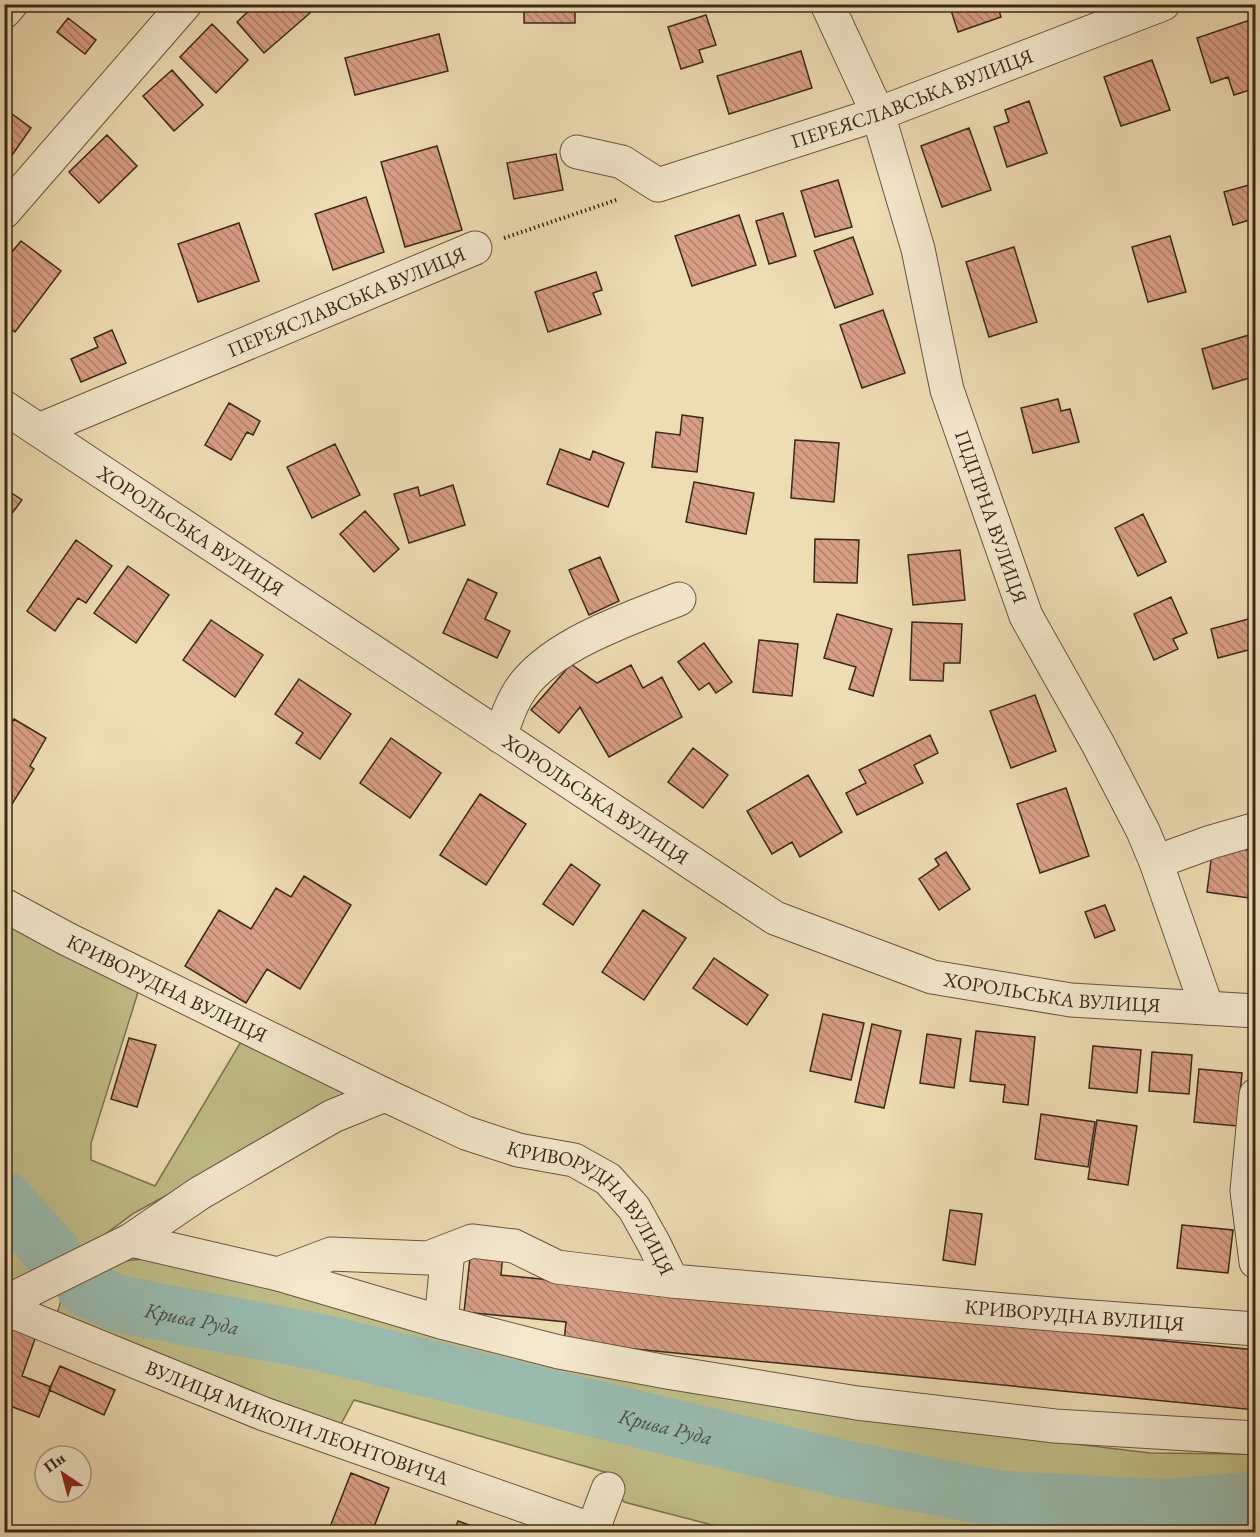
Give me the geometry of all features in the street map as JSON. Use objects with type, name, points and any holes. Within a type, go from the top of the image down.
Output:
[{"type":"street","points":[[4,12],[11,4]]},
{"type":"street","points":[[4,212],[185,4]]},
{"type":"street","name":"ПЕРЕЯСЛАВСЬКА ВУЛИЦЯ","points":[[658,185],[878,114],[1163,4]]},
{"type":"street","name":"ПІДГІРНА ВУЛИЦЯ","points":[[828,6],[878,114],[918,249],[947,390],[1026,616],[1143,831],[1207,1008]]},
{"type":"street","points":[[577,152],[622,162],[658,185]]},
{"type":"street","name":"ПЕРЕЯСЛАВСЬКА ВУЛИЦЯ","points":[[39,430],[475,248]]},
{"type":"street","name":"ХОРОЛЬСЬКА ВУЛИЦЯ","points":[[4,407],[775,918],[932,977],[1071,1000],[1256,1011]]},
{"type":"street","points":[[500,736],[516,696],[537,669],[586,637],[679,599]]},
{"type":"street","points":[[1156,862],[1256,829]]},
{"type":"street","name":"КРИВОРУДНА ВУЛИЦЯ","points":[[4,905],[67,939],[466,1133],[518,1150],[574,1160],[608,1179],[634,1208],[672,1281],[1256,1329]]},
{"type":"street","points":[[4,1303],[131,1240],[200,1194],[333,1116],[385,1095]]},
{"type":"street","points":[[1256,1095],[1247,1191],[1256,1262]]},
{"type":"street","points":[[131,1240],[278,1274],[441,1322],[560,1352],[667,1372],[857,1404],[1055,1426],[1256,1438]]},
{"type":"street","points":[[278,1274],[331,1254],[428,1258],[472,1241],[514,1246],[558,1267],[672,1281]]},
{"type":"street","points":[[441,1322],[448,1251]]},
{"type":"street","name":"ВУЛИЦЯ МИКОЛИ ЛЕОНТОВИЧА","points":[[4,1308],[264,1414],[592,1531]]},
{"type":"street","points":[[592,1531],[608,1489]]},
{"type":"path","name":"ПЕРЕЯСЛАВСЬКА ВУЛИЦЯ","points":[[475,248],[658,185]]},
{"type":"shaded area","points":[[4,917],[139,989],[91,1143],[91,1160],[155,1186],[242,1040],[352,1095],[134,1213],[84,1250],[5,1286]]},
{"type":"shaded area","points":[[143,1259],[827,1414],[1150,1453],[1255,1454],[1255,1532],[739,1532],[624,1502],[608,1473],[354,1400],[341,1424],[177,1365],[56,1317],[62,1297],[102,1263]]},
{"type":"building","points":[[256,4],[302,4],[310,13],[264,53],[237,22]]},
{"type":"building","points":[[524,4],[575,4],[575,23],[524,23]]},
{"type":"building","points":[[949,4],[997,4],[1001,17],[958,32]]},
{"type":"building","points":[[706,15],[716,45],[699,50],[703,62],[681,69],[668,27]]},
{"type":"building","points":[[68,18],[96,40],[85,54],[57,32]]},
{"type":"building","points":[[1256,18],[1256,88],[1234,95],[1228,77],[1211,83],[1197,38]]},
{"type":"building","points":[[212,24],[248,60],[216,93],[180,57]]},
{"type":"building","points":[[439,34],[448,71],[355,95],[345,58]]},
{"type":"building","points":[[801,51],[812,88],[729,114],[717,76]]},
{"type":"building","points":[[1152,60],[1170,110],[1121,126],[1104,77]]},
{"type":"building","points":[[172,70],[203,105],[174,131],[143,96]]},
{"type":"building","points":[[1029,101],[1047,153],[1007,167],[994,127],[1009,122],[1005,110]]},
{"type":"building","points":[[4,108],[31,128],[10,158],[4,154]]},
{"type":"building","points":[[969,128],[991,190],[942,207],[921,146]]},
{"type":"building","points":[[107,135],[137,166],[99,203],[69,172]]},
{"type":"building","points":[[437,146],[462,230],[405,247],[381,162]]},
{"type":"building","points":[[556,154],[563,190],[514,199],[507,163]]},
{"type":"building","points":[[838,180],[852,227],[815,237],[801,191]]},
{"type":"building","points":[[1256,183],[1256,218],[1233,225],[1224,192]]},
{"type":"building","points":[[366,197],[384,252],[333,270],[315,214]]},
{"type":"building","points":[[783,213],[796,256],[769,264],[756,221]]},
{"type":"building","points":[[739,215],[756,265],[692,286],[675,236]]},
{"type":"building","points":[[239,223],[259,281],[198,302],[178,244]]},
{"type":"building","points":[[1170,236],[1186,292],[1148,302],[1132,247]]},
{"type":"building","points":[[853,237],[873,294],[835,308],[814,251]]},
{"type":"building","points":[[21,241],[61,271],[15,332],[4,324],[4,248],[11,253]]},
{"type":"building","points":[[1014,247],[1037,322],[989,337],[966,262]]},
{"type":"building","points":[[596,272],[602,290],[593,293],[601,314],[548,332],[535,292]]},
{"type":"building","points":[[883,310],[905,373],[862,388],[840,325]]},
{"type":"building","points":[[112,330],[126,363],[81,382],[71,359],[98,347],[94,338]]},
{"type":"building","points":[[1249,335],[1256,358],[1256,376],[1213,389],[1202,349]]},
{"type":"building","points":[[1058,399],[1061,411],[1070,409],[1079,442],[1033,453],[1021,408]]},
{"type":"building","points":[[229,403],[260,421],[253,435],[247,432],[231,460],[205,445]]},
{"type":"building","points":[[682,415],[703,418],[697,472],[652,467],[656,432],[680,435]]},
{"type":"building","points":[[795,440],[839,443],[834,502],[791,498]]},
{"type":"building","points":[[335,444],[360,495],[312,518],[287,467]]},
{"type":"building","points":[[560,449],[590,460],[593,451],[624,463],[608,507],[547,484]]},
{"type":"building","points":[[694,482],[754,493],[746,534],[686,522]]},
{"type":"building","points":[[453,485],[465,525],[409,543],[394,494],[418,487],[420,496]]},
{"type":"building","points":[[4,488],[22,500],[4,524]]},
{"type":"building","points":[[365,511],[399,549],[374,572],[340,534]]},
{"type":"building","points":[[1143,514],[1166,562],[1138,576],[1115,528]]},
{"type":"building","points":[[815,539],[859,540],[857,583],[814,582]]},
{"type":"building","points":[[76,540],[112,566],[86,603],[78,598],[55,631],[27,611]]},
{"type":"building","points":[[960,550],[965,600],[913,605],[908,555]]},
{"type":"building","points":[[600,557],[619,601],[589,615],[569,570]]},
{"type":"building","points":[[128,566],[169,595],[136,643],[94,613]]},
{"type":"building","points":[[468,579],[497,593],[485,619],[510,631],[497,658],[443,633]]},
{"type":"building","points":[[1171,597],[1187,633],[1173,639],[1178,649],[1154,660],[1134,614]]},
{"type":"building","points":[[837,614],[892,629],[873,696],[849,689],[856,667],[824,658]]},
{"type":"building","points":[[1256,617],[1256,648],[1218,658],[1211,629]]},
{"type":"building","points":[[211,620],[263,655],[235,697],[183,660]]},
{"type":"building","points":[[912,622],[962,624],[960,663],[944,663],[943,681],[910,680]]},
{"type":"building","points":[[759,640],[798,644],[792,696],[753,692]]},
{"type":"building","points":[[704,643],[732,682],[716,693],[709,683],[699,690],[678,662]]},
{"type":"building","points":[[571,664],[597,683],[631,665],[643,688],[662,677],[682,717],[609,757],[580,707],[559,733],[531,710]]},
{"type":"building","points":[[299,679],[351,714],[320,759],[296,743],[303,733],[275,714]]},
{"type":"building","points":[[1035,695],[1056,751],[1011,768],[990,711]]},
{"type":"building","points":[[14,719],[46,738],[30,766],[34,769],[12,804],[4,800],[4,735]]},
{"type":"building","points":[[930,735],[938,753],[914,765],[923,783],[857,815],[846,793],[866,783],[859,770]]},
{"type":"building","points":[[391,738],[441,773],[410,818],[360,783]]},
{"type":"building","points":[[693,748],[728,775],[703,808],[668,782]]},
{"type":"building","points":[[808,775],[842,832],[800,857],[792,842],[772,854],[747,811]]},
{"type":"building","points":[[1066,788],[1089,856],[1040,873],[1017,804]]},
{"type":"building","points":[[480,794],[526,824],[486,885],[440,855]]},
{"type":"building","points":[[1213,845],[1256,851],[1256,899],[1207,892]]},
{"type":"building","points":[[946,852],[970,889],[939,910],[919,879],[939,865],[935,859]]},
{"type":"building","points":[[571,864],[600,885],[573,925],[543,904]]},
{"type":"building","points":[[304,876],[351,905],[300,989],[267,969],[246,1003],[185,966],[219,910],[251,929],[276,888],[291,897]]},
{"type":"building","points":[[1105,905],[1115,930],[1095,938],[1085,912]]},
{"type":"building","points":[[643,910],[686,938],[644,1000],[602,972]]},
{"type":"building","points":[[714,958],[768,995],[747,1025],[693,988]]},
{"type":"building","points":[[823,1014],[864,1023],[851,1080],[810,1071]]},
{"type":"building","points":[[872,1024],[901,1031],[884,1108],[855,1102]]},
{"type":"building","points":[[976,1031],[1035,1037],[1028,1105],[1003,1102],[1005,1085],[970,1081]]},
{"type":"building","points":[[927,1034],[961,1039],[954,1088],[920,1083]]},
{"type":"building","points":[[129,1038],[156,1045],[137,1107],[111,1099]]},
{"type":"building","points":[[1093,1046],[1141,1050],[1137,1093],[1089,1088]]},
{"type":"building","points":[[1152,1052],[1192,1055],[1189,1094],[1149,1091]]},
{"type":"building","points":[[1199,1069],[1242,1073],[1237,1126],[1194,1122]]},
{"type":"building","points":[[1041,1114],[1095,1122],[1088,1167],[1035,1159]]},
{"type":"building","points":[[1097,1120],[1137,1126],[1128,1185],[1088,1179]]},
{"type":"building","points":[[950,1210],[982,1214],[975,1265],[943,1260]]},
{"type":"building","points":[[1182,1225],[1233,1230],[1228,1273],[1177,1268]]},
{"type":"building","points":[[471,1249],[503,1252],[501,1275],[1256,1350],[1256,1410],[564,1342],[566,1322],[464,1312]]},
{"type":"building","points":[[4,1326],[36,1336],[22,1376],[51,1387],[39,1417],[5,1404],[9,1394],[4,1393]]},
{"type":"building","points":[[60,1366],[115,1390],[104,1415],[49,1390]]},
{"type":"building","points":[[351,1473],[389,1488],[372,1532],[328,1532]]},
{"type":"building","points":[[458,1521],[489,1532],[454,1532]]},
{"type":"waterway","name":"Крива Руда","points":[[4,1199],[54,1255]]},
{"type":"waterway","name":"Крива Руда","points":[[85,1288],[119,1304],[323,1343],[840,1468],[998,1499],[1162,1508],[1256,1500]]}]
